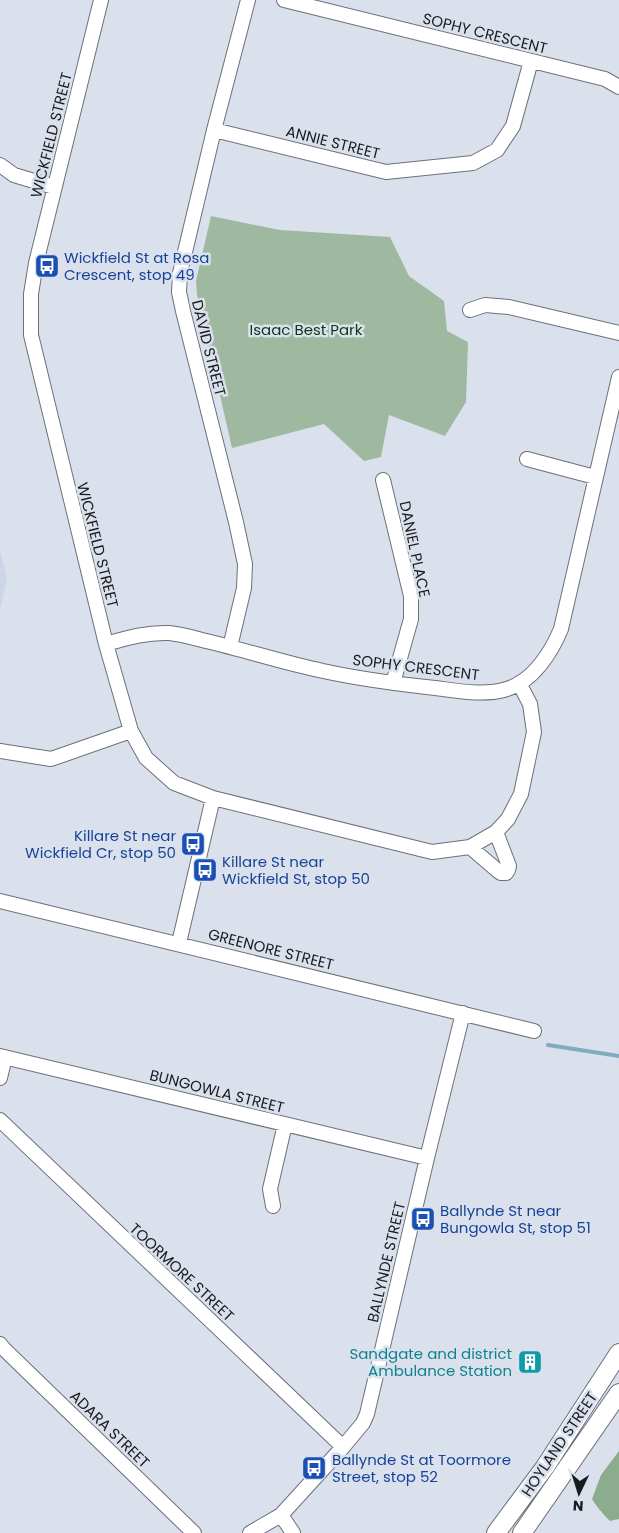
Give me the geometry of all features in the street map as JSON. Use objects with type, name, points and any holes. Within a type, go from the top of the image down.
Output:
[{"type":"main road","name":"HOYLAND STREET","points":[[496,1533],[545,1467],[619,1353]]},
{"type":"main road","name":"HOYLAND STREET","points":[[522,1533],[619,1393]]},
{"type":"street","name":"WICKFIELD STREET","points":[[101,0],[54,187],[34,279],[31,294],[31,335],[106,644],[131,732],[146,758],[174,782],[214,798],[432,852],[470,846],[496,832],[508,819],[521,794],[534,732],[530,704],[519,683]]},
{"type":"street","name":"DAVID STREET","points":[[230,647],[244,588],[245,564],[179,292],[180,273],[214,130],[248,0]]},
{"type":"street","name":"SOPHY CRESCENT","points":[[284,0],[605,79],[619,87]]},
{"type":"street","name":"ANNIE STREET","points":[[214,130],[386,172],[473,163],[497,150],[513,126],[531,61]]},
{"type":"street","points":[[0,165],[14,175],[54,187]]},
{"type":"street","points":[[470,310],[485,305],[510,307],[619,333]]},
{"type":"street","name":"SOPHY CRESCENT","points":[[106,644],[140,634],[170,633],[323,671],[393,683],[484,692],[508,689],[536,670],[554,647],[561,629],[619,377]]},
{"type":"street","points":[[526,459],[595,477]]},
{"type":"street","name":"DANIEL PLACE","points":[[383,480],[411,596],[411,619],[393,683]]},
{"type":"street","points":[[0,751],[51,759],[131,732]]},
{"type":"street","points":[[179,943],[214,798]]},
{"type":"street","points":[[470,846],[498,871],[506,873],[509,866],[496,832]]},
{"type":"street","name":"GREENORE STREET","points":[[0,901],[179,943],[534,1031]]},
{"type":"street","name":"BALLYNDE STREET","points":[[250,1533],[281,1515],[343,1447],[363,1423],[367,1414],[463,1013]]},
{"type":"street","points":[[0,1078],[2,1056]]},
{"type":"street","name":"BUNGOWLA STREET","points":[[2,1056],[427,1158]]},
{"type":"street","name":"TOORMORE STREET","points":[[0,1120],[343,1447]]},
{"type":"street","points":[[273,1206],[270,1189],[285,1124]]},
{"type":"street","name":"ADARA STREET","points":[[2,1346],[194,1533]]},
{"type":"street","points":[[281,1515],[293,1533]]},
{"type":"shaded area","points":[[0,551],[7,578],[0,610]]},
{"type":"green space","name":"Isaac Best Park","points":[[211,216],[280,230],[390,237],[409,276],[444,301],[447,331],[468,342],[466,402],[445,436],[389,415],[381,457],[364,461],[324,424],[232,448],[197,295],[196,281]]},
{"type":"green space","points":[[619,1451],[619,1519],[610,1521],[592,1499],[601,1475]]},
{"type":"waterway","points":[[548,1045],[619,1056]]},
{"type":"place","name":"Wickfield St at Rosa Crescent, stop 49","points":[[47,266]]},
{"type":"place","name":"Killare St near Wickfield Cr, stop 50","points":[[193,844]]},
{"type":"place","name":"Killare St near Wickfield St, stop 50","points":[[205,870]]},
{"type":"place","name":"Ballynde St near Bungowla St, stop 51","points":[[423,1219]]},
{"type":"place","name":"Sandgate and district Ambulance Station","points":[[530,1362]]},
{"type":"place","name":"Ballynde St at Toormore Street, stop 52","points":[[314,1468]]}]
